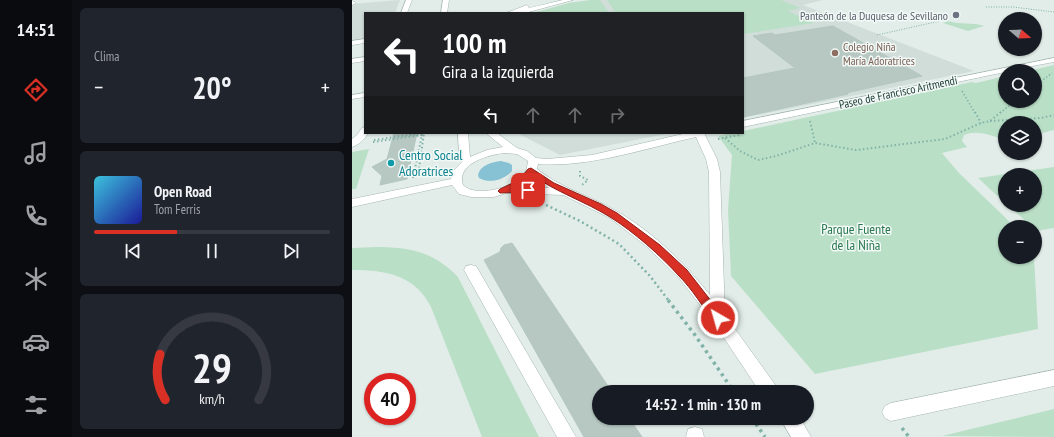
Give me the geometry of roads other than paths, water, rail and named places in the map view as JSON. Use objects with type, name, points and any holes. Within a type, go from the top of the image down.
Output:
[{"type":"street","points":[[404,12],[409,0]]},
{"type":"street","points":[[444,12],[446,0]]},
{"type":"street","points":[[512,12],[554,0]]},
{"type":"street","points":[[523,12],[570,0]]},
{"type":"street","points":[[352,43],[364,42]]},
{"type":"street","points":[[352,61],[364,59]]},
{"type":"street","name":"Paseo de Francisco Aritmendi","points":[[744,124],[1054,60]]},
{"type":"street","points":[[352,97],[364,95]]},
{"type":"street","points":[[354,143],[364,131]]},
{"type":"street","points":[[463,134],[464,154],[467,163]]},
{"type":"street","points":[[492,134],[513,150]]},
{"type":"street","points":[[503,191],[522,182],[532,166],[547,162],[592,158],[695,134]]},
{"type":"street","points":[[700,134],[711,155],[715,167],[718,318]]},
{"type":"street","points":[[569,193],[528,190],[503,191],[486,194],[468,193],[462,190],[456,181],[457,175],[467,163],[484,154],[494,151],[513,150],[526,154],[532,166],[541,178],[614,215],[656,248],[684,273],[765,385]]},
{"type":"street","points":[[352,203],[456,181]]},
{"type":"street","points":[[471,270],[567,437]]},
{"type":"street","points":[[891,412],[1054,378]]},
{"type":"street","points":[[794,425],[802,437]]},
{"type":"water","points":[[501,161],[512,165],[512,171],[509,174],[501,179],[492,181],[479,178],[479,172],[484,166]]},
{"type":"place","name":"Panteón de la Duquesa de Sevillano","points":[[956,15]]},
{"type":"place","name":"Colegio Niña María Adoratrices","points":[[835,53]]},
{"type":"place","name":"Centro Social Adoratrices","points":[[391,163]]},
{"type":"park label","name":"Parque Fuente de la Niña","points":[[856,238]]}]
